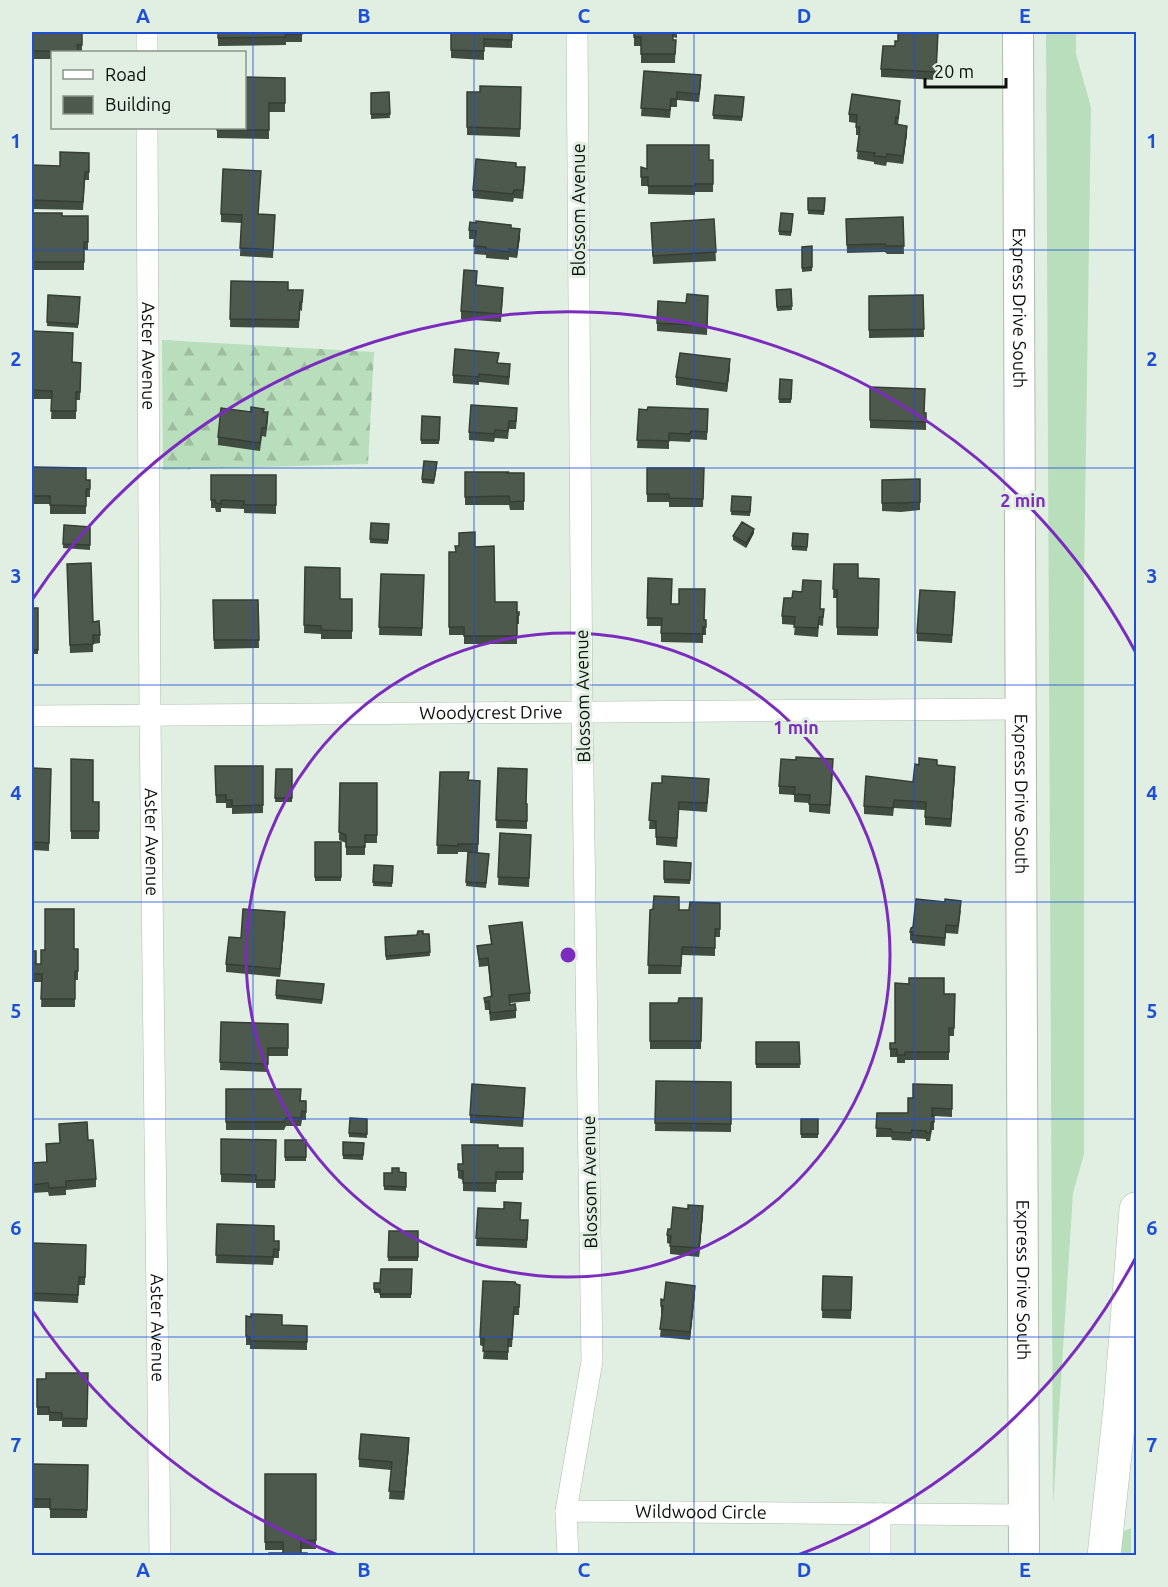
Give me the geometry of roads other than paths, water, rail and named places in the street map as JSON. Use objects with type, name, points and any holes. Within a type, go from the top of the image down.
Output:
[{"type":"highway","points":[[1104,1556],[1120,1408],[1137,1209]]},
{"type":"main road","name":"Express Drive South","points":[[1018,32],[1024,1556]]},
{"type":"street","points":[[147,32],[147,51]]},
{"type":"street","name":"Blossom Avenue","points":[[566,1511],[592,1361],[582,712],[577,32]]},
{"type":"street","name":"Aster Avenue","points":[[147,129],[150,716],[160,1556]]},
{"type":"street","name":"Woodycrest Drive","points":[[32,716],[1022,708]]},
{"type":"street","points":[[566,1511],[568,1556]]},
{"type":"street","name":"Wildwood Circle","points":[[566,1511],[1024,1515]]},
{"type":"street","points":[[880,1514],[880,1556]]}]
